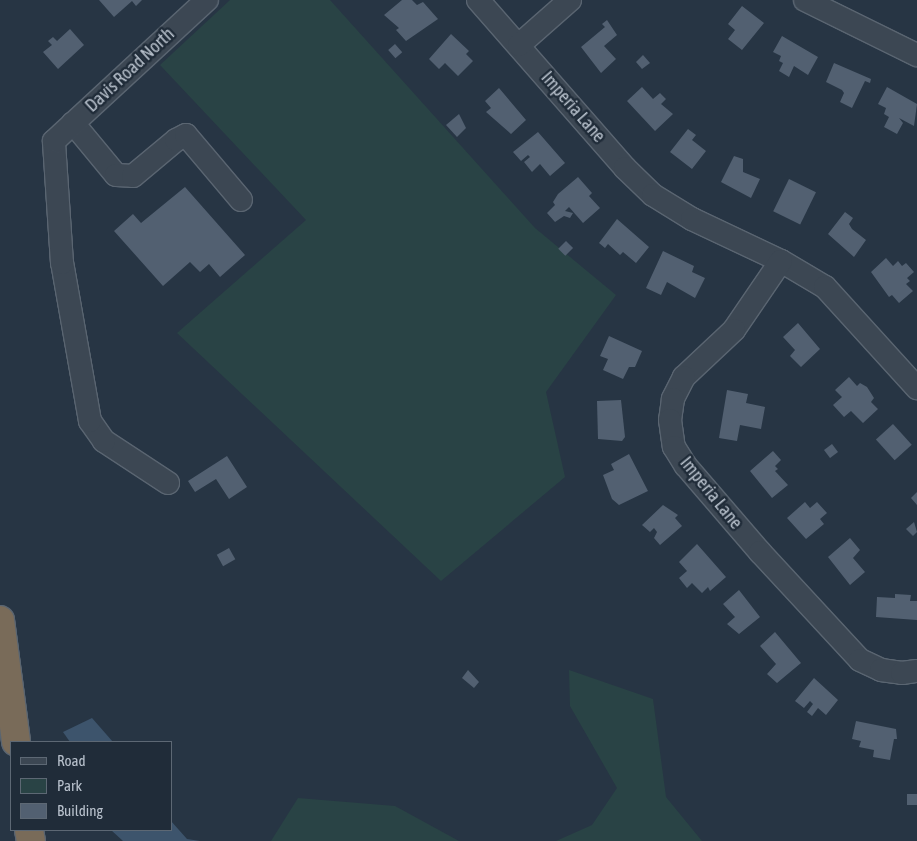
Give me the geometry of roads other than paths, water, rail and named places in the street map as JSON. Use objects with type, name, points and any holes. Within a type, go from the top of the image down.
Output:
[{"type":"highway","points":[[0,620],[16,741]]},
{"type":"street","name":"Davis Road North","points":[[168,483],[104,441],[90,421],[62,263],[54,142],[207,0]]},
{"type":"street","name":"Imperia Lane","points":[[478,0],[625,168],[653,195],[692,219],[781,261],[825,287],[917,388]]},
{"type":"street","points":[[519,45],[570,0]]},
{"type":"street","points":[[805,0],[917,55]]},
{"type":"street","points":[[73,123],[116,175],[133,176],[176,140],[186,135],[241,200]]},
{"type":"street","name":"Imperia Lane","points":[[781,261],[734,330],[684,377],[673,399],[671,413],[674,447],[686,466],[760,552],[860,660],[881,670],[902,673],[917,671]]},
{"type":"water","points":[[92,718],[112,741],[69,741],[63,732]]},
{"type":"water","points":[[172,822],[187,839],[200,841],[123,841],[112,831],[172,831]]}]
